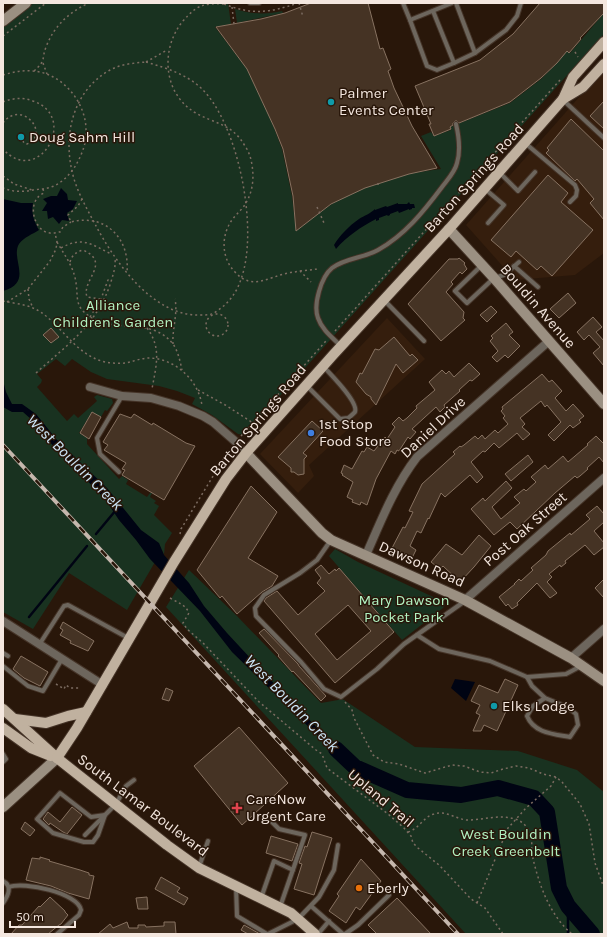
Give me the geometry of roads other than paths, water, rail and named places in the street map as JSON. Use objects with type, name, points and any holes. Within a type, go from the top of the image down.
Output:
[{"type":"main road","name":"Barton Springs Road","points":[[563,100],[573,77],[604,42]]},
{"type":"main road","name":"Barton Springs Road","points":[[57,758],[103,685],[174,562],[226,479],[246,453],[341,346],[449,229],[563,100],[583,87],[604,64]]},
{"type":"main road","name":"South Lamar Boulevard","points":[[3,709],[57,758],[199,868],[291,913],[315,934]]},
{"type":"main road","points":[[15,719],[46,723],[86,712]]},
{"type":"main road","name":"South Lamar Boulevard","points":[[3,728],[31,748],[57,758]]},
{"type":"street","points":[[3,21],[26,3]]},
{"type":"street","name":"Bouldin Avenue","points":[[449,229],[482,264],[604,404]]},
{"type":"street","name":"Daniel Drive","points":[[366,556],[394,492],[404,474],[417,457],[549,341]]},
{"type":"street","points":[[90,387],[122,396],[151,398],[179,406],[213,422],[236,442]]},
{"type":"street","name":"Dawson Road","points":[[246,453],[322,533],[331,540],[465,600],[570,658],[604,681]]},
{"type":"street","name":"Post Oak Street","points":[[465,600],[604,478]]},
{"type":"street","points":[[3,622],[103,685]]},
{"type":"street","points":[[570,658],[604,629]]},
{"type":"street","name":"Barton Springs Road","points":[[3,808],[57,758]]},
{"type":"lane","points":[[250,3],[259,3]]},
{"type":"lane","points":[[403,3],[427,66],[437,70],[475,53],[506,30],[517,16],[521,3]]},
{"type":"lane","points":[[410,20],[452,3]]},
{"type":"lane","points":[[456,3],[475,53]]},
{"type":"lane","points":[[433,11],[454,63]]},
{"type":"lane","points":[[563,100],[604,138]]},
{"type":"lane","points":[[341,346],[327,332],[317,317],[319,290],[326,274],[333,267],[377,251],[396,239],[410,226],[440,190],[457,165],[459,146],[456,124]]},
{"type":"lane","points":[[524,143],[575,185],[578,190],[576,196],[570,202]]},
{"type":"lane","points":[[499,172],[518,191],[535,172]]},
{"type":"lane","points":[[484,188],[504,205],[488,224]]},
{"type":"lane","points":[[482,264],[455,291],[467,302],[494,278],[504,276],[519,262]]},
{"type":"lane","points":[[514,266],[538,287]]},
{"type":"lane","points":[[384,299],[424,341]]},
{"type":"lane","points":[[306,385],[340,419],[348,418],[355,412],[355,406],[347,394],[323,366]]},
{"type":"lane","points":[[119,472],[100,454],[97,438],[122,396]]},
{"type":"lane","points":[[236,442],[246,453]]},
{"type":"lane","points":[[331,540],[317,560],[300,573],[264,595],[255,608],[256,616],[301,662],[324,689],[341,698],[377,669],[404,644],[465,600]]},
{"type":"lane","points":[[39,644],[64,606],[68,605],[130,639]]},
{"type":"lane","points":[[417,635],[439,649],[490,661],[527,677],[566,674],[582,666]]},
{"type":"lane","points":[[3,653],[8,656]]},
{"type":"lane","points":[[3,666],[28,686],[43,691],[62,659]]},
{"type":"lane","points":[[527,677],[532,686],[545,698],[567,707],[576,714],[578,725],[570,737],[542,731],[530,724],[527,716],[533,706],[545,698]]},
{"type":"lane","points":[[3,754],[6,759],[3,762]]},
{"type":"lane","points":[[85,835],[116,804],[126,786],[134,780]]},
{"type":"lane","points":[[60,793],[91,817],[104,815],[98,835],[93,842],[84,842],[53,833],[37,819],[60,793]]},
{"type":"lane","points":[[271,821],[279,829],[305,835],[280,908]]},
{"type":"lane","points":[[199,868],[208,841]]},
{"type":"lane","points":[[236,886],[237,916],[268,934],[298,919],[319,897],[334,870],[338,845]]},
{"type":"lane","points":[[261,898],[274,861],[293,870]]},
{"type":"lane","points":[[3,881],[7,883],[9,887],[8,896],[3,903]]},
{"type":"lane","points":[[9,887],[20,885],[31,886],[70,898],[78,904],[81,910],[79,915],[57,934]]},
{"type":"lane","points":[[311,906],[344,934],[358,925],[388,895]]},
{"type":"lane","points":[[318,934],[329,921]]},
{"type":"water","points":[[61,188],[67,194],[68,200],[77,201],[73,209],[67,213],[69,221],[62,220],[59,224],[53,217],[48,219],[47,211],[42,211],[47,203],[43,199],[51,196],[57,196]]},
{"type":"water","points":[[3,199],[21,203],[33,203],[33,217],[39,230],[19,244],[17,256],[19,276],[17,282],[12,287],[3,291]]},
{"type":"water","points":[[409,202],[410,204],[414,204],[415,208],[399,213],[398,211],[388,216],[379,218],[379,220],[376,221],[376,219],[354,232],[336,249],[334,245],[339,238],[359,219],[375,209],[398,203],[407,204]]},
{"type":"water","points":[[3,380],[6,392],[12,404],[22,404],[36,414],[57,440],[107,488],[141,530],[159,543],[164,555],[189,583],[204,606],[227,633],[280,690],[356,767],[324,742],[232,652],[200,611],[150,559],[119,520],[105,499],[37,429],[32,420],[23,412],[12,412],[3,407]]},
{"type":"water","points":[[455,679],[475,682],[466,701],[451,688]]},
{"type":"waterway","points":[[96,534],[116,510]]},
{"type":"waterway","points":[[29,617],[87,546]]},
{"type":"waterway","name":"West Bouldin Creek","points":[[336,749],[355,767],[407,790],[461,795],[498,788],[534,798],[547,812],[559,888],[568,906],[592,934]]},
{"type":"waterway","points":[[568,906],[568,934]]},
{"type":"railway","points":[[3,445],[458,934]]},
{"type":"place","name":"Palmer Events Center","points":[[331,102]]},
{"type":"place","name":"Doug Sahm Hill","points":[[21,137]]},
{"type":"place","name":"1st Stop Food Store","points":[[311,433]]},
{"type":"place","name":"Elks Lodge","points":[[494,706]]},
{"type":"place","name":"CareNow Urgent Care","points":[[237,808]]},
{"type":"place","name":"Eberly","points":[[359,888]]},
{"type":"park label","name":"Alliance Children's Garden","points":[[113,314]]},
{"type":"park label","name":"Mary Dawson Pocket Park","points":[[404,608]]},
{"type":"park label","name":"West Bouldin Creek Greenbelt","points":[[506,842]]}]
